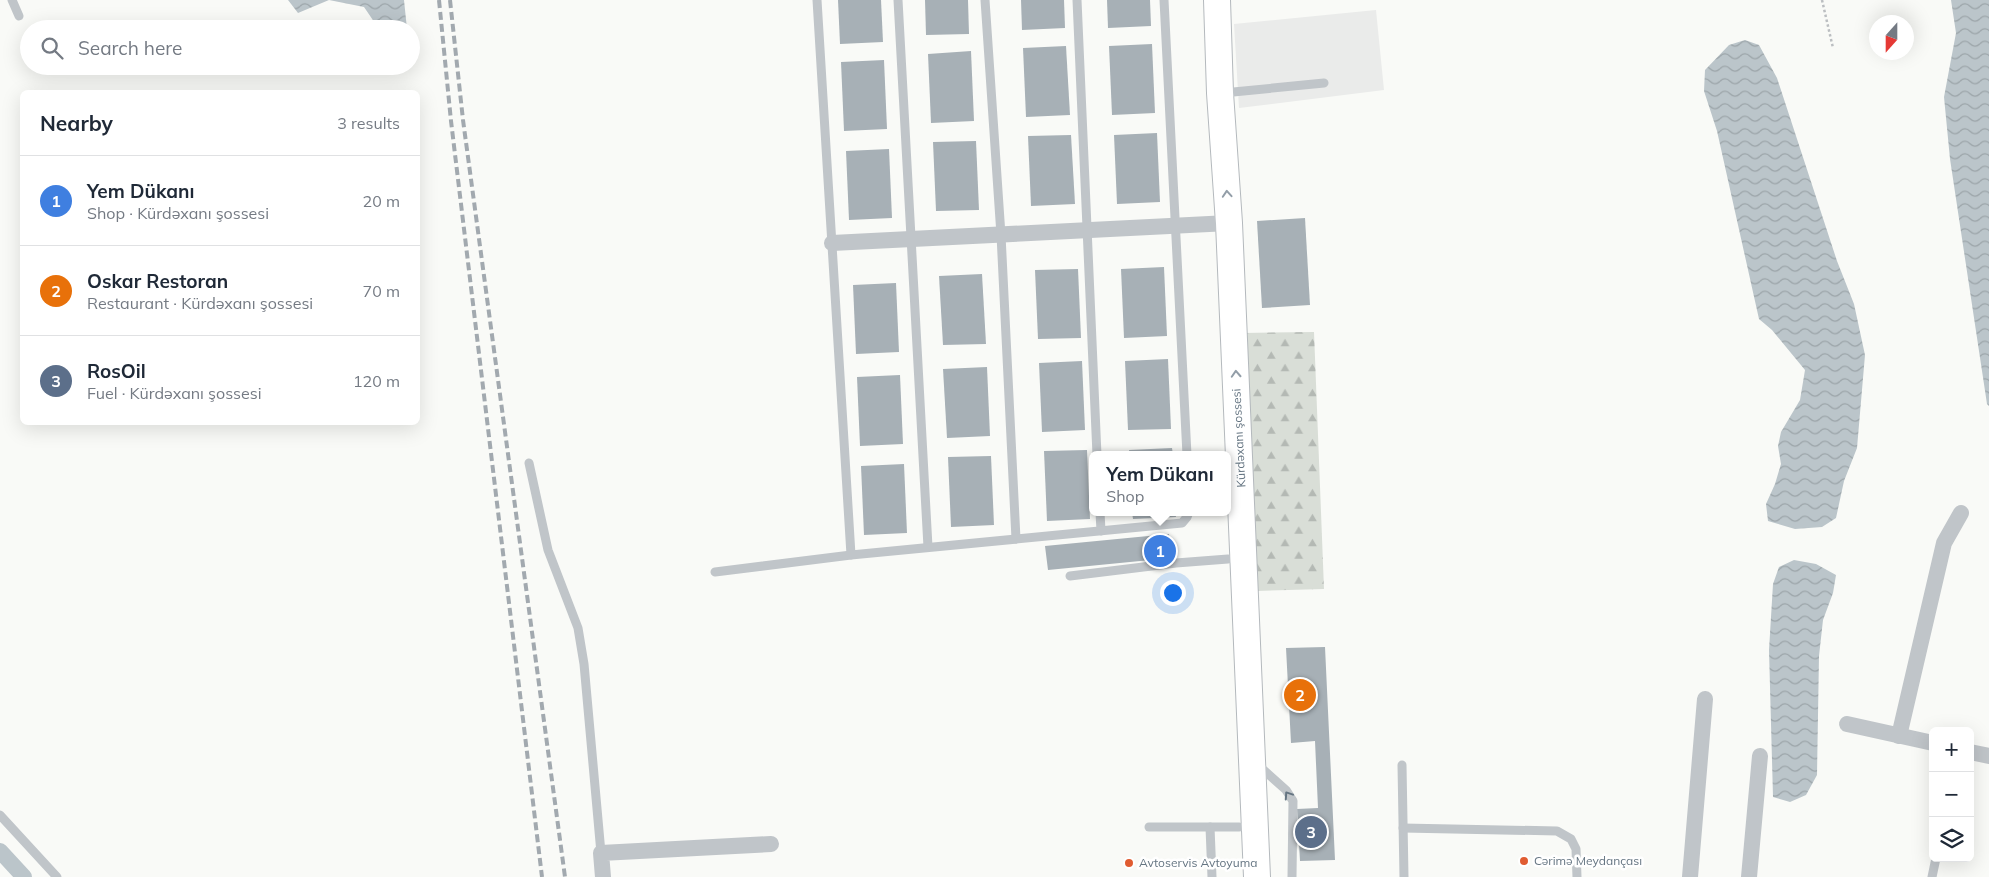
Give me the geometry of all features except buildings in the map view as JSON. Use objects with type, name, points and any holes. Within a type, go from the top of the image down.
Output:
[{"type":"main road","name":"Kürdəxanı şossesi","points":[[1201,0],[1220,224],[1253,760],[1257,877]]},
{"type":"main road","name":"Kürdəxanı şossesi","points":[[1217,0],[1220,93],[1223,451]]},
{"type":"main road","points":[[1226,516],[1241,877]]},
{"type":"street","points":[[832,243],[1220,224]]},
{"type":"street","points":[[1899,736],[1944,543],[1961,513]]},
{"type":"street","points":[[1690,877],[1705,699]]},
{"type":"street","points":[[1847,724],[1929,743]]},
{"type":"street","points":[[1974,753],[1989,756]]},
{"type":"street","points":[[1749,877],[1760,756]]},
{"type":"street","points":[[603,877],[600,853],[771,844]]},
{"type":"lane","points":[[12,0],[19,16]]},
{"type":"lane","points":[[817,0],[851,555]]},
{"type":"lane","points":[[898,0],[928,547]]},
{"type":"lane","points":[[985,0],[1001,235],[1016,539]]},
{"type":"lane","points":[[1076,0],[1097,451]]},
{"type":"lane","points":[[1164,0],[1187,451]]},
{"type":"lane","points":[[1220,93],[1324,83]]},
{"type":"lane","points":[[529,463],[548,550],[578,628],[584,664],[600,853]]},
{"type":"lane","points":[[1100,516],[1100,530]]},
{"type":"lane","points":[[714,572],[851,555],[1182,522],[1188,516]]},
{"type":"lane","points":[[1070,576],[1176,563],[1228,559]]},
{"type":"lane","points":[[1253,760],[1286,790],[1293,801],[1294,869],[1292,877]]},
{"type":"lane","points":[[1402,764],[1404,877]]},
{"type":"lane","points":[[0,815],[57,877]]},
{"type":"lane","points":[[1149,826],[1239,827]]},
{"type":"lane","points":[[1210,827],[1212,877]]},
{"type":"lane","points":[[1403,828],[1556,831],[1571,839],[1576,849],[1577,877]]},
{"type":"lane","points":[[1932,877],[1935,862]]},
{"type":"path","points":[[1822,0],[1834,48]]},
{"type":"shaded area","points":[[1376,10],[1384,90],[1239,108],[1234,24]]},
{"type":"green space","points":[[1314,332],[1324,589],[1257,591],[1243,333]]},
{"type":"water","points":[[288,0],[329,0],[298,13]]},
{"type":"water","points":[[329,0],[404,0],[406,20],[373,20],[364,7]]},
{"type":"water","points":[[1951,0],[1989,0],[1989,406],[1987,404],[1950,159],[1944,97],[1956,33]]},
{"type":"water","points":[[1745,40],[1759,45],[1777,78],[1837,261],[1854,304],[1865,355],[1857,448],[1844,481],[1836,518],[1822,527],[1795,529],[1768,521],[1766,504],[1781,464],[1778,446],[1781,432],[1800,400],[1805,370],[1772,330],[1759,319],[1717,131],[1704,91],[1705,70],[1729,45]]},
{"type":"water","points":[[1794,560],[1816,564],[1836,575],[1833,593],[1823,620],[1819,656],[1817,775],[1806,795],[1790,802],[1773,797],[1769,650],[1773,584],[1779,567]]},
{"type":"waterway","points":[[0,851],[24,877]]},
{"type":"railway","points":[[439,0],[451,121],[542,877]]},
{"type":"railway","points":[[450,0],[463,120],[565,877]]},
{"type":"place","name":"Yem Dükanı","points":[[1160,551]]},
{"type":"place","name":"Oskar Restoran","points":[[1300,695]]},
{"type":"place","name":"RosOil","points":[[1311,832]]},
{"type":"place","name":"Cərimə Meydançası","points":[[1524,861]]},
{"type":"place","name":"Avtoservis Avtoyuma","points":[[1129,863]]}]
